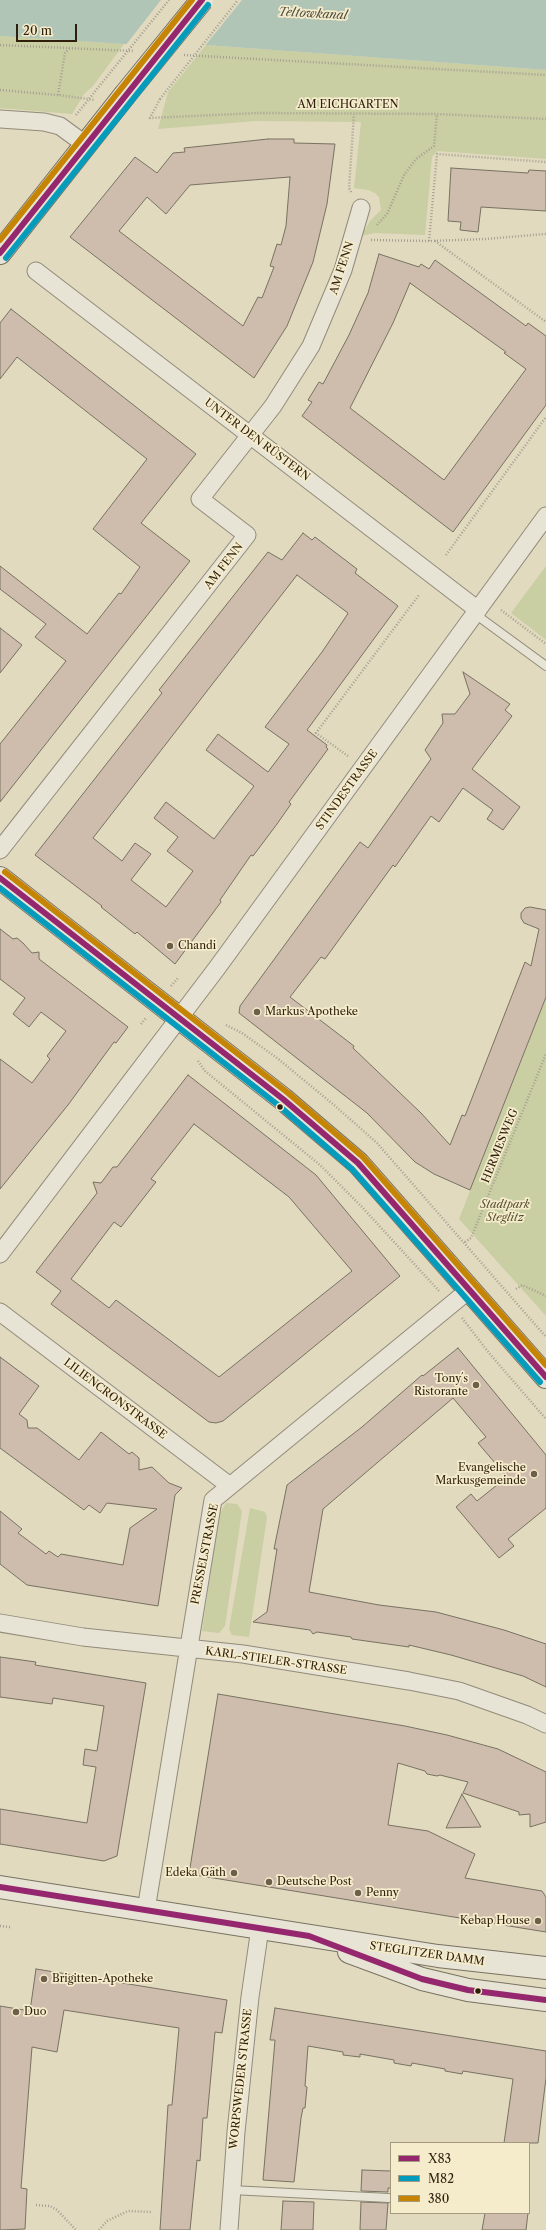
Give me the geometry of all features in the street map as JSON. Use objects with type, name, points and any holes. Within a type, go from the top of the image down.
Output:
[{"type":"main road","points":[[0,253],[202,0]]},
{"type":"main road","points":[[0,878],[283,1098],[358,1163],[546,1377]]},
{"type":"main road","name":"STEGLITZER DAMM","points":[[0,1887],[446,1957],[546,1968]]},
{"type":"main road","name":"STEGLITZER DAMM","points":[[309,1936],[422,1979],[468,1990],[546,2000]]},
{"type":"street","points":[[0,119],[44,122],[60,126],[86,145]]},
{"type":"street","name":"AM FENN","points":[[0,850],[247,536],[200,499],[286,387],[311,346],[357,239],[361,208]]},
{"type":"street","name":"UNTER DEN RÜSTERN","points":[[36,271],[250,435],[476,612]]},
{"type":"street","name":"STINDESTRASSE","points":[[0,1254],[180,1018],[546,516]]},
{"type":"street","name":"PRESSELSTRASSE","points":[[146,1910],[213,1500],[469,1290]]},
{"type":"street","name":"LILIENCRONSTRASSE","points":[[0,1312],[230,1486]]},
{"type":"street","name":"KARL-STIELER-STRASSE","points":[[0,1623],[83,1637],[243,1654],[436,1686],[488,1701],[546,1724]]},
{"type":"street","name":"WORPSWEDER STRASSE","points":[[229,2230],[231,2190],[249,2005],[260,1928]]},
{"type":"lane","points":[[476,612],[546,666]]},
{"type":"lane","points":[[231,2190],[389,2198]]},
{"type":"path","points":[[76,114],[169,0]]},
{"type":"path","name":"AM EICHGARTEN","points":[[238,0],[160,99],[150,118],[258,113],[437,114],[546,119]]},
{"type":"path","points":[[0,44],[140,52]]},
{"type":"path","points":[[58,95],[65,53],[70,48]]},
{"type":"path","points":[[178,54],[546,75]]},
{"type":"path","points":[[0,90],[89,98],[96,101]]},
{"type":"path","points":[[354,114],[349,188],[361,208]]},
{"type":"path","points":[[357,239],[387,214],[404,175],[416,159],[434,146],[437,114]]},
{"type":"path","points":[[429,241],[437,154],[546,162]]},
{"type":"path","points":[[357,239],[435,241],[486,239],[546,234]]},
{"type":"path","points":[[435,241],[546,322]]},
{"type":"path","points":[[446,555],[546,417]]},
{"type":"path","points":[[364,767],[316,732],[419,595]]},
{"type":"path","points":[[501,610],[546,644]]},
{"type":"path","points":[[171,987],[179,977]]},
{"type":"path","name":"HERMESWEG","points":[[465,1242],[471,1238],[546,1054]]},
{"type":"path","points":[[196,1059],[205,1071],[320,1165],[434,1285]]},
{"type":"path","points":[[516,1289],[522,1285],[546,1296]]},
{"type":"path","points":[[462,1318],[489,1353],[546,1419]]},
{"type":"path","points":[[0,1926],[10,1927]]},
{"type":"path","points":[[36,2206],[53,2208],[76,2230]]},
{"type":"path","points":[[99,2230],[107,2221],[128,2211],[151,2212]]},
{"type":"green space","points":[[0,36],[124,44],[93,86],[84,94],[72,114],[0,108]]},
{"type":"green space","points":[[206,45],[546,70],[546,159],[437,151],[432,157],[425,235],[375,233],[361,236],[370,221],[381,210],[379,197],[375,193],[368,190],[354,188],[361,122],[256,121],[158,129],[168,92]]},
{"type":"green space","points":[[546,566],[546,640],[511,613]]},
{"type":"green space","name":"Stadtpark Steglitz","points":[[546,998],[546,1316],[459,1219]]},
{"type":"green space","points":[[226,1503],[237,1504],[242,1511],[225,1626],[219,1633],[202,1631],[219,1515]]},
{"type":"green space","points":[[250,1508],[265,1512],[267,1517],[249,1637],[232,1635],[229,1629]]},
{"type":"water","name":"Teltowkanal","points":[[0,0],[546,0],[546,70],[206,45],[124,44],[0,36]]},
{"type":"pier","points":[[161,0],[242,0],[204,47],[125,46]]},
{"type":"building","points":[[268,139],[294,139],[294,143],[335,144],[327,204],[313,262],[287,326],[254,378],[70,237],[135,157],[157,173],[173,153],[185,152],[184,148]],"holes":[[[290,177],[286,226],[281,245],[277,244],[270,266],[274,267],[262,298],[258,297],[243,326],[119,231],[147,197],[166,214],[190,185]]]},
{"type":"building","points":[[451,168],[528,173],[529,170],[546,171],[546,211],[481,207],[478,232],[460,230],[461,222],[448,221]]},
{"type":"building","points":[[379,254],[419,267],[421,264],[429,269],[435,260],[526,326],[528,323],[546,336],[546,405],[453,532],[302,416],[312,402],[308,400],[319,382],[323,384],[349,335],[368,293]],"holes":[[[410,283],[506,352],[504,353],[526,369],[444,480],[350,408],[393,323]]]},
{"type":"building","points":[[11,309],[196,454],[141,523],[190,561],[0,802],[0,744],[66,661],[35,637],[46,624],[0,589],[0,566],[87,634],[119,593],[121,594],[140,567],[93,529],[147,459],[17,357],[0,379],[0,323]]},
{"type":"building","points":[[303,533],[312,540],[315,537],[357,569],[355,573],[398,606],[307,730],[327,745],[326,747],[328,749],[289,802],[291,804],[277,824],[253,856],[251,855],[220,900],[221,902],[175,964],[137,932],[135,934],[101,907],[102,906],[35,855],[162,693],[159,690],[268,552],[282,560]],"holes":[[[297,575],[348,613],[322,652],[265,727],[289,744],[268,772],[218,734],[206,750],[254,786],[214,839],[166,802],[154,818],[178,837],[167,851],[193,871],[166,907],[131,880],[151,854],[135,843],[122,861],[93,838]]]},
{"type":"building","points":[[0,628],[22,645],[0,673]]},
{"type":"building","points":[[463,672],[510,704],[505,710],[512,716],[472,769],[520,807],[503,830],[487,819],[493,810],[463,788],[439,822],[431,816],[395,867],[393,865],[325,959],[321,957],[290,997],[354,1046],[353,1048],[421,1113],[450,1145],[462,1115],[465,1116],[525,962],[531,966],[539,929],[524,923],[521,918],[521,913],[525,908],[530,907],[546,910],[546,997],[470,1190],[434,1174],[415,1162],[367,1113],[239,1013],[240,1006],[360,842],[368,848],[431,759],[425,750],[443,723],[442,714],[455,714],[470,694]]},
{"type":"building","points":[[0,929],[13,939],[17,938],[32,953],[39,952],[39,959],[128,1027],[116,1043],[114,1042],[68,1105],[0,1189],[0,1059],[32,1083],[50,1059],[47,1056],[66,1031],[41,1012],[29,1027],[13,1014],[25,998],[0,979]]},
{"type":"building","points":[[188,1075],[316,1175],[400,1276],[223,1421],[216,1423],[209,1422],[51,1304],[61,1291],[36,1272],[97,1193],[93,1182],[101,1183],[113,1167],[117,1167]],"holes":[[[194,1124],[289,1197],[352,1271],[219,1377],[116,1300],[109,1308],[71,1279],[114,1222],[121,1227],[156,1182],[151,1179]]]},
{"type":"building","points":[[458,1348],[546,1455],[546,1508],[508,1539],[514,1546],[499,1558],[456,1507],[471,1494],[477,1501],[507,1477],[478,1443],[486,1437],[453,1398],[323,1509],[309,1592],[379,1605],[436,1612],[504,1630],[546,1644],[546,1687],[523,1676],[451,1655],[409,1645],[409,1647],[352,1639],[351,1637],[317,1632],[313,1634],[310,1630],[253,1622],[267,1612],[277,1549],[274,1549],[287,1485],[362,1427],[422,1375],[423,1376]]},
{"type":"building","points":[[0,1357],[39,1386],[19,1414],[27,1420],[28,1428],[37,1428],[79,1460],[101,1432],[129,1454],[132,1452],[139,1458],[139,1470],[152,1467],[169,1483],[182,1488],[175,1495],[158,1606],[27,1585],[0,1564],[0,1511],[22,1529],[18,1533],[46,1554],[49,1551],[58,1557],[61,1554],[123,1565],[130,1528],[157,1509],[107,1503],[100,1513],[89,1505],[84,1510],[0,1448]]},
{"type":"building","points":[[0,1657],[36,1662],[35,1665],[146,1683],[117,1856],[104,1861],[0,1844],[0,1809],[87,1823],[96,1767],[83,1765],[85,1749],[97,1751],[104,1706],[53,1698],[52,1704],[0,1697]]},
{"type":"building","points":[[218,1694],[405,1726],[447,1735],[498,1749],[546,1772],[546,1822],[530,1827],[530,1814],[519,1815],[519,1812],[463,1793],[468,1782],[440,1775],[437,1776],[427,1774],[425,1771],[398,1763],[388,1825],[428,1831],[475,1854],[465,1878],[542,1891],[546,1897],[546,1932],[189,1874]]},
{"type":"building","points":[[462,1794],[481,1827],[446,1828]]},
{"type":"building","points":[[36,1969],[227,2000],[222,2033],[215,2032],[207,2118],[203,2118],[200,2161],[197,2160],[190,2230],[160,2230],[168,2105],[172,2105],[179,2028],[64,2010],[57,2052],[32,2047],[21,2188],[27,2189],[25,2229],[0,2230],[0,2006],[30,2011]]},
{"type":"building","points":[[275,2008],[546,2051],[546,2078],[538,2143],[504,2142],[513,2079],[463,2071],[462,2074],[445,2071],[445,2069],[412,2063],[411,2066],[394,2063],[394,2060],[360,2054],[360,2057],[343,2055],[343,2052],[308,2046],[305,2108],[303,2108],[301,2118],[294,2182],[263,2180],[275,2040],[270,2040]]},
{"type":"building","points":[[362,2170],[390,2171],[390,2188],[388,2188],[388,2192],[361,2191]]},
{"type":"building","points":[[283,2201],[314,2202],[313,2230],[281,2230]]},
{"type":"building","points":[[361,2202],[388,2203],[386,2230],[360,2230]]},
{"type":"building","points":[[485,2214],[528,2214],[526,2230],[482,2230]]},
{"type":"transit line","name":"380","points":[[0,240],[192,0]]},
{"type":"transit line","name":"X83","points":[[0,253],[202,0]]},
{"type":"transit line","name":"M82","points":[[6,258],[208,5]]},
{"type":"transit line","name":"380","points":[[5,872],[288,1093],[363,1157],[546,1365]]},
{"type":"transit line","name":"X83","points":[[0,878],[283,1099],[358,1163],[546,1377]]},
{"type":"transit line","name":"M82","points":[[0,888],[278,1105],[352,1169],[540,1382]]},
{"type":"transit line","points":[[0,1887],[309,1936],[422,1979],[468,1990],[546,2000]]},
{"type":"place","name":"Chandi","points":[[170,946]]},
{"type":"place","name":"Markus Apotheke","points":[[257,1012]]},
{"type":"place","name":"Tony´s Ristorante","points":[[476,1385]]},
{"type":"place","name":"Evangelische Markusgemeinde","points":[[534,1474]]},
{"type":"place","name":"Edeka Gäth","points":[[234,1873]]},
{"type":"place","name":"Deutsche Post","points":[[269,1882]]},
{"type":"place","name":"Penny","points":[[358,1893]]},
{"type":"place","name":"Kebap House","points":[[538,1921]]},
{"type":"place","name":"Brigitten-Apotheke","points":[[44,1979]]},
{"type":"place","name":"Duo","points":[[16,2012]]}]
